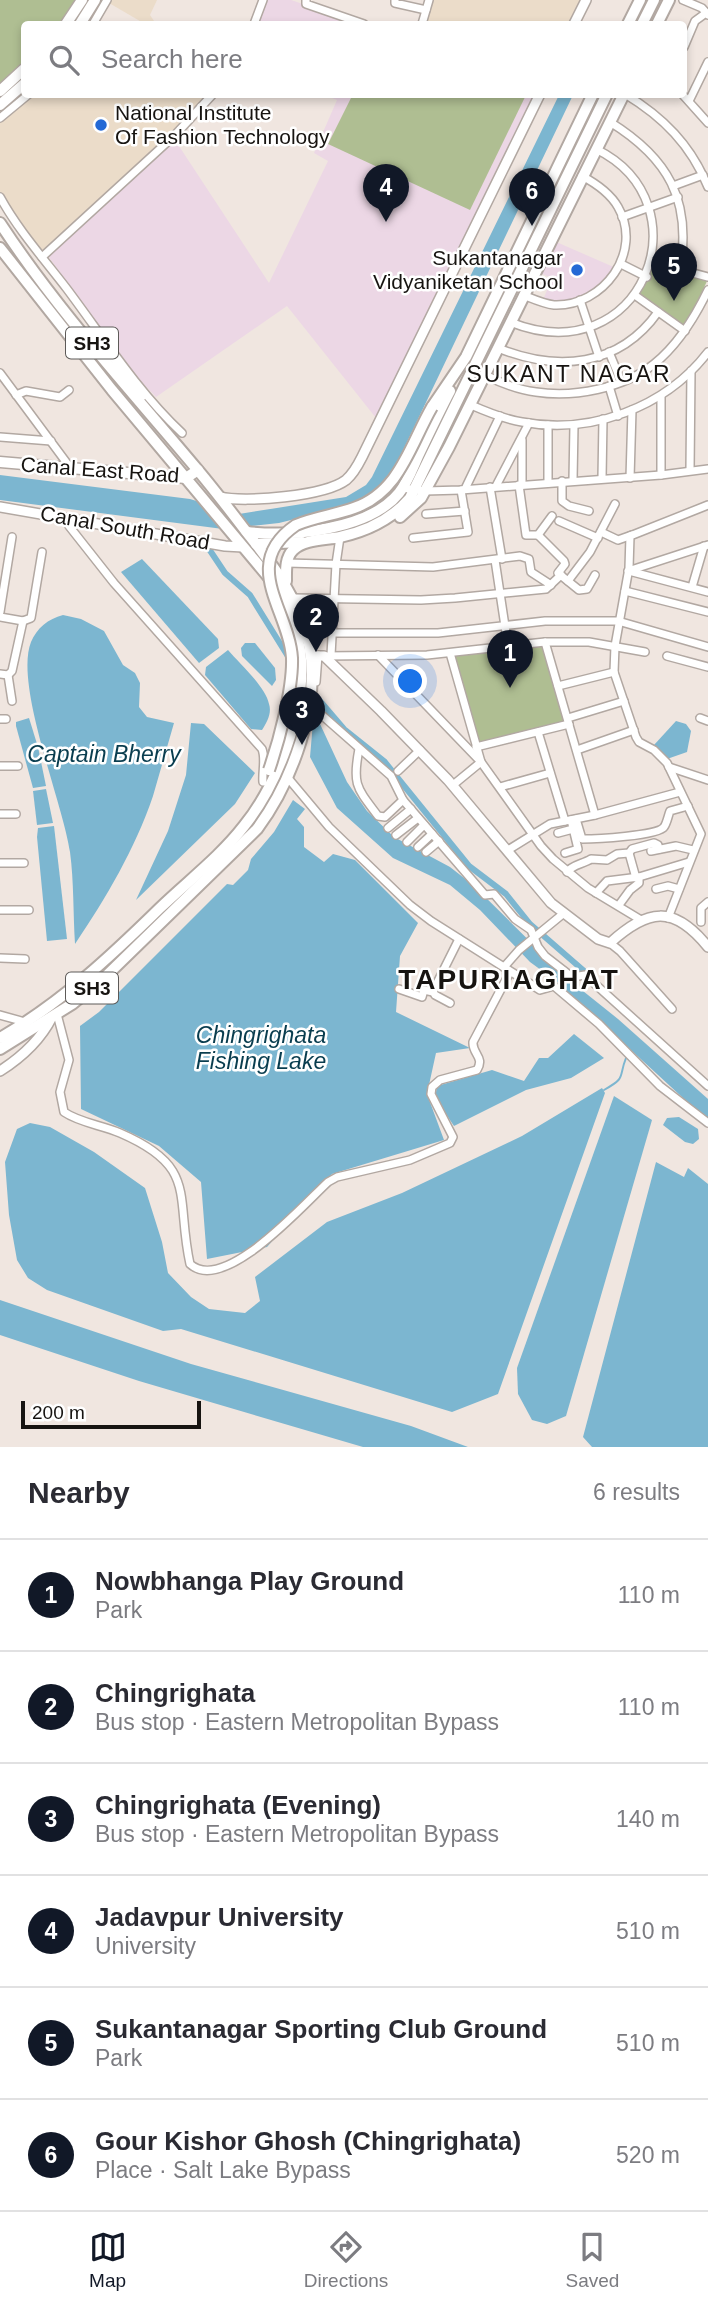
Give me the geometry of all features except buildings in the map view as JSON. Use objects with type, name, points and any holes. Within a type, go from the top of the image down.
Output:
[{"type":"main road","points":[[67,21],[82,0]]},
{"type":"main road","points":[[82,21],[95,0]]},
{"type":"main road","points":[[630,21],[640,0]]},
{"type":"main road","points":[[644,21],[654,0]]},
{"type":"main road","points":[[658,21],[669,0]]},
{"type":"main road","points":[[0,91],[21,72]]},
{"type":"main road","points":[[1,112],[21,88]]},
{"type":"main road","points":[[245,529],[285,533],[343,524],[379,510],[394,498],[402,488],[591,98]]},
{"type":"main road","points":[[237,538],[258,544],[285,544],[340,537],[377,524],[420,491],[471,405],[523,295],[605,98]]},
{"type":"main road","points":[[420,491],[468,381],[557,212],[582,176],[622,98]]},
{"type":"main road","name":"SH3","points":[[0,223],[57,300],[258,544],[295,598],[306,632],[321,656],[289,776],[275,803],[244,844],[103,979],[54,1016],[0,1049]]},
{"type":"main road","name":"SH3","points":[[0,248],[47,309],[271,580],[288,612],[300,652],[299,692],[288,741],[256,809],[235,836],[97,968],[62,997],[0,1038]]},
{"type":"main road","points":[[235,836],[263,782],[273,771],[292,671],[289,644],[270,582],[269,566],[275,547],[288,530],[296,525],[354,508],[381,494],[401,469],[432,407],[466,357]]},
{"type":"main road","name":"Canal East Road","points":[[0,462],[186,478],[198,470]]},
{"type":"main road","name":"Canal South Road","points":[[237,538],[245,529]]},
{"type":"main road","points":[[286,584],[287,563],[291,552],[319,540]]},
{"type":"street","points":[[95,21],[107,0]]},
{"type":"street","points":[[255,21],[263,0]]},
{"type":"street","points":[[306,0],[306,4],[355,21]]},
{"type":"street","points":[[395,0],[394,3],[426,10]]},
{"type":"street","points":[[423,21],[429,0]]},
{"type":"street","points":[[576,21],[586,0]]},
{"type":"street","points":[[683,0],[702,8],[707,14],[695,21],[687,40]]},
{"type":"street","points":[[688,101],[708,62]]},
{"type":"street","points":[[1,112],[23,98]]},
{"type":"street","points":[[42,257],[174,135],[209,98]]},
{"type":"street","points":[[223,500],[293,495],[334,486],[351,475],[538,98]]},
{"type":"street","points":[[630,98],[665,122],[683,141],[708,186]]},
{"type":"street","points":[[685,98],[708,123]]},
{"type":"street","points":[[610,122],[644,145],[665,171],[673,186],[683,222],[680,269]]},
{"type":"street","points":[[510,322],[545,331],[590,329],[615,315],[636,296],[647,277],[652,262],[654,225],[650,206],[633,176],[622,164],[596,149]]},
{"type":"street","points":[[673,186],[703,175]]},
{"type":"street","points":[[523,295],[552,305],[580,300],[601,289],[621,264],[626,240],[625,225],[619,208],[607,192],[582,176]]},
{"type":"street","points":[[0,197],[23,233],[109,345],[155,404],[182,433]]},
{"type":"street","points":[[622,217],[678,197]]},
{"type":"street","points":[[652,262],[708,277]]},
{"type":"street","points":[[621,264],[647,277]]},
{"type":"street","points":[[485,375],[537,393],[577,392],[609,386],[654,365],[685,331],[708,290]]},
{"type":"street","points":[[636,296],[685,331]]},
{"type":"street","points":[[580,300],[599,357]]},
{"type":"street","points":[[700,307],[708,310]]},
{"type":"street","points":[[498,348],[544,362],[578,362],[599,357],[642,333],[658,312]]},
{"type":"street","points":[[109,345],[113,358],[145,401],[145,407]]},
{"type":"street","points":[[609,352],[621,381]]},
{"type":"street","points":[[471,405],[500,416],[548,425],[574,425],[618,416],[661,396],[691,372],[708,352]]},
{"type":"street","points":[[690,470],[691,372]]},
{"type":"street","points":[[0,373],[72,470]]},
{"type":"street","points":[[468,381],[480,386]]},
{"type":"street","points":[[609,386],[618,416]]},
{"type":"street","points":[[16,395],[26,391],[60,397],[69,390]]},
{"type":"street","points":[[661,396],[661,475]]},
{"type":"street","points":[[630,478],[632,410]]},
{"type":"street","points":[[413,538],[453,536],[468,532],[463,489],[500,416]]},
{"type":"street","points":[[602,478],[603,419]]},
{"type":"street","points":[[508,646],[500,592],[493,487],[529,423]]},
{"type":"street","points":[[548,425],[548,483]]},
{"type":"street","points":[[573,480],[574,425]]},
{"type":"street","points":[[0,437],[51,441]]},
{"type":"street","points":[[522,437],[520,485],[526,535],[538,535],[551,544],[565,561],[558,573],[579,590],[587,589],[595,575]]},
{"type":"street","points":[[402,488],[420,491],[463,489],[630,478],[708,469]]},
{"type":"street","points":[[562,481],[562,501],[569,506],[589,511]]},
{"type":"street","points":[[295,598],[421,600],[547,589],[564,578],[590,552],[615,504]]},
{"type":"street","points":[[538,535],[556,518],[618,540],[708,505]]},
{"type":"street","name":"Canal South Road","points":[[0,506],[225,546],[237,538]]},
{"type":"street","points":[[426,514],[465,511]]},
{"type":"street","points":[[67,517],[69,526],[114,583],[262,750],[263,782]]},
{"type":"street","points":[[632,534],[625,591],[618,621],[614,672],[639,742],[654,750],[669,767],[704,835]]},
{"type":"street","points":[[12,537],[0,615],[23,621],[30,618],[42,552]]},
{"type":"street","points":[[321,656],[331,633],[335,564],[340,537]]},
{"type":"street","points":[[628,571],[706,545]]},
{"type":"street","points":[[692,587],[706,545]]},
{"type":"street","points":[[287,563],[433,567],[525,557],[531,563],[531,572],[551,585]]},
{"type":"street","points":[[628,571],[708,593]]},
{"type":"street","points":[[625,591],[708,612]]},
{"type":"street","points":[[331,633],[438,633],[567,620],[618,621],[708,647]]},
{"type":"street","points":[[12,701],[4,675],[12,671],[23,621]]},
{"type":"street","points":[[321,656],[450,653],[545,642],[589,642],[645,652]]},
{"type":"street","points":[[545,642],[595,815]]},
{"type":"street","points":[[450,653],[481,762]]},
{"type":"street","points":[[378,655],[481,762],[541,846],[567,872],[641,920]]},
{"type":"street","points":[[321,656],[453,785],[551,903],[598,939],[610,943],[620,951],[672,1009]]},
{"type":"street","points":[[667,656],[708,667]]},
{"type":"street","points":[[558,686],[614,672]]},
{"type":"street","points":[[314,675],[316,710],[391,776],[403,800],[485,895],[495,895],[515,919],[531,930],[545,956],[572,977],[585,975],[708,1086]]},
{"type":"street","points":[[476,747],[538,732],[624,701]]},
{"type":"street","points":[[577,750],[634,730]]},
{"type":"street","points":[[538,732],[550,773],[582,839],[637,836],[660,830],[664,827],[670,811],[688,806]]},
{"type":"street","points":[[359,749],[355,770],[357,787],[378,816],[385,817],[403,800]]},
{"type":"street","points":[[398,771],[419,750]]},
{"type":"street","points":[[453,785],[481,762]]},
{"type":"street","points":[[0,766],[18,766]]},
{"type":"street","points":[[669,767],[708,780]]},
{"type":"street","points":[[500,787],[550,773]]},
{"type":"street","points":[[289,776],[328,827],[398,895],[431,922],[540,990],[552,985],[562,992],[668,1093],[708,1123]]},
{"type":"street","points":[[508,850],[550,824],[680,792]]},
{"type":"street","points":[[388,828],[411,809]]},
{"type":"street","points":[[0,814],[16,814]]},
{"type":"street","points":[[396,835],[418,818]]},
{"type":"street","points":[[565,853],[578,849],[571,820]]},
{"type":"street","points":[[407,842],[425,825]]},
{"type":"street","points":[[668,918],[694,850],[708,827]]},
{"type":"street","points":[[558,833],[573,830]]},
{"type":"street","points":[[418,847],[432,834]]},
{"type":"street","points":[[426,852],[439,841]]},
{"type":"street","points":[[567,872],[591,859],[607,860],[617,854],[629,853],[632,849],[654,843],[658,845],[655,850],[681,846],[694,850]]},
{"type":"street","points":[[619,905],[639,883],[629,853]]},
{"type":"street","points":[[596,893],[607,881],[637,878],[689,862]]},
{"type":"street","points":[[0,863],[24,863]]},
{"type":"street","points":[[656,889],[668,886],[679,889]]},
{"type":"street","points":[[692,929],[705,922],[701,908],[708,902]]},
{"type":"street","points":[[0,909],[29,910]]},
{"type":"street","points":[[54,1016],[69,1060],[60,1092],[64,1112],[146,1145],[166,1162],[178,1181],[182,1194],[190,1264],[208,1272],[221,1270],[262,1244],[328,1182],[337,1177],[410,1160],[450,1143],[453,1137],[431,1094],[432,1087],[440,1080],[477,1070],[480,1059],[473,1047],[474,1038],[519,950],[564,913]]},
{"type":"street","points":[[610,943],[641,920],[652,916],[668,918],[692,929],[708,947]]},
{"type":"street","points":[[433,992],[458,939]]},
{"type":"street","points":[[0,958],[25,959]]},
{"type":"street","points":[[399,989],[422,997],[425,990],[433,992],[450,1003]]},
{"type":"street","points":[[0,1015],[25,1022]]},
{"type":"street","points":[[0,1071],[30,1048],[54,1016]]},
{"type":"shaded area","points":[[110,0],[157,0],[150,15],[154,21],[140,21],[109,3]]},
{"type":"shaded area","points":[[263,0],[291,0],[352,21],[256,21]]},
{"type":"shaded area","points":[[433,0],[583,0],[572,21],[427,21]]},
{"type":"shaded area","points":[[28,98],[205,98],[200,106],[42,254],[23,230],[0,192],[0,120]]},
{"type":"shaded area","points":[[332,98],[536,98],[376,418],[287,306],[156,397],[136,376],[48,256],[175,140],[269,283],[328,161],[314,153],[337,100]]},
{"type":"shaded area","name":"Sukantanagar Vidyaniketan School","points":[[554,241],[616,268],[599,287],[578,299],[553,303],[543,300],[552,278],[540,273]]},
{"type":"green space","points":[[0,0],[78,0],[63,21],[21,21],[21,68],[0,87]]},
{"type":"green space","points":[[351,98],[525,98],[470,210],[328,144]]},
{"type":"green space","points":[[654,264],[708,279],[685,328],[639,295]]},
{"type":"green space","points":[[543,643],[567,722],[478,743],[453,655]]},
{"type":"water","points":[[558,98],[572,98],[397,463],[386,483],[359,503],[279,523],[223,529],[0,500],[0,475],[190,499],[239,514],[346,497],[366,485]]},
{"type":"water","points":[[142,559],[218,639],[219,648],[199,663],[121,572]]},
{"type":"water","name":"Captain Bherry","points":[[63,615],[81,619],[104,631],[123,665],[135,673],[140,683],[139,707],[147,717],[174,723],[153,796],[138,835],[109,891],[75,944],[70,852],[34,714],[28,661],[31,642],[36,632]]},
{"type":"water","points":[[245,643],[255,643],[275,668],[276,680],[272,686],[242,656],[241,648]]},
{"type":"water","points":[[228,650],[267,697],[269,714],[262,730],[251,729],[205,675],[206,667]]},
{"type":"water","points":[[314,711],[347,782],[367,811],[394,837],[450,867],[473,885],[568,979],[618,1019],[708,1099],[708,1121],[556,981],[530,962],[480,910],[450,885],[393,858],[337,808],[310,757]]},
{"type":"water","points":[[29,718],[46,786],[33,788],[16,726],[16,722]]},
{"type":"water","points":[[676,721],[686,724],[691,731],[687,752],[667,759],[654,745]]},
{"type":"water","name":"Captain Bherry","points":[[191,723],[204,724],[255,773],[235,804],[136,900],[168,831],[186,775]]},
{"type":"water","points":[[46,789],[53,823],[37,825],[33,791]]},
{"type":"water","name":"Chingrighata Fishing Lake","points":[[293,800],[305,809],[297,819],[304,827],[304,847],[324,862],[333,854],[355,860],[418,923],[400,956],[396,1012],[470,1048],[436,1053],[427,1094],[444,1140],[332,1174],[267,1247],[207,1259],[201,1182],[159,1146],[81,1109],[80,1026],[99,1012],[227,884],[233,885],[248,870],[251,859],[274,832]]},
{"type":"water","points":[[54,826],[67,939],[47,941],[37,837],[38,828]]},
{"type":"water","points":[[574,1034],[604,1058],[571,1078],[526,1090],[454,1126],[435,1098],[437,1086],[492,1070],[524,1081],[539,1058],[548,1058]]},
{"type":"water","points":[[602,1088],[605,1093],[498,1394],[452,1412],[181,1329],[163,1331],[47,1290],[28,1278],[17,1260],[9,1215],[5,1162],[17,1129],[30,1123],[50,1127],[94,1152],[145,1188],[162,1242],[168,1273],[191,1297],[209,1309],[245,1313],[260,1301],[255,1277],[327,1222],[402,1193],[522,1136]]},
{"type":"water","points":[[614,1096],[652,1120],[566,1416],[547,1424],[532,1420],[518,1394],[517,1368]]},
{"type":"water","points":[[679,1117],[698,1129],[699,1139],[693,1144],[685,1142],[663,1125],[667,1118]]},
{"type":"water","points":[[656,1162],[684,1177],[688,1168],[708,1184],[708,1447],[592,1447],[583,1437]]},
{"type":"water","points":[[0,1300],[191,1364],[411,1426],[468,1447],[363,1447],[139,1381],[0,1335]]},
{"type":"waterway","points":[[205,543],[225,573],[250,595],[289,658]]},
{"type":"waterway","points":[[314,694],[344,729],[384,761],[469,866],[506,894],[530,924],[591,977]]},
{"type":"waterway","points":[[604,1090],[621,1077],[626,1058]]},
{"type":"place","name":"National Institute Of Fashion Technology","points":[[101,125]]},
{"type":"place","name":"Jadavpur University","points":[[386,222]]},
{"type":"place","name":"Gour Kishor Ghosh (Chingrighata)","points":[[532,226]]},
{"type":"place","name":"Sukantanagar Vidyaniketan School","points":[[577,270]]},
{"type":"place","name":"Sukantanagar Sporting Club Ground","points":[[674,301]]},
{"type":"place","name":"Chingrighata","points":[[316,652]]},
{"type":"place","name":"Nowbhanga Play Ground","points":[[510,688]]},
{"type":"place","name":"Chingrighata (Evening)","points":[[302,745]]},
{"type":"district","name":"SUKANT NAGAR","points":[[569,374]]},
{"type":"district","name":"TAPURIAGHAT","points":[[509,979]]}]
